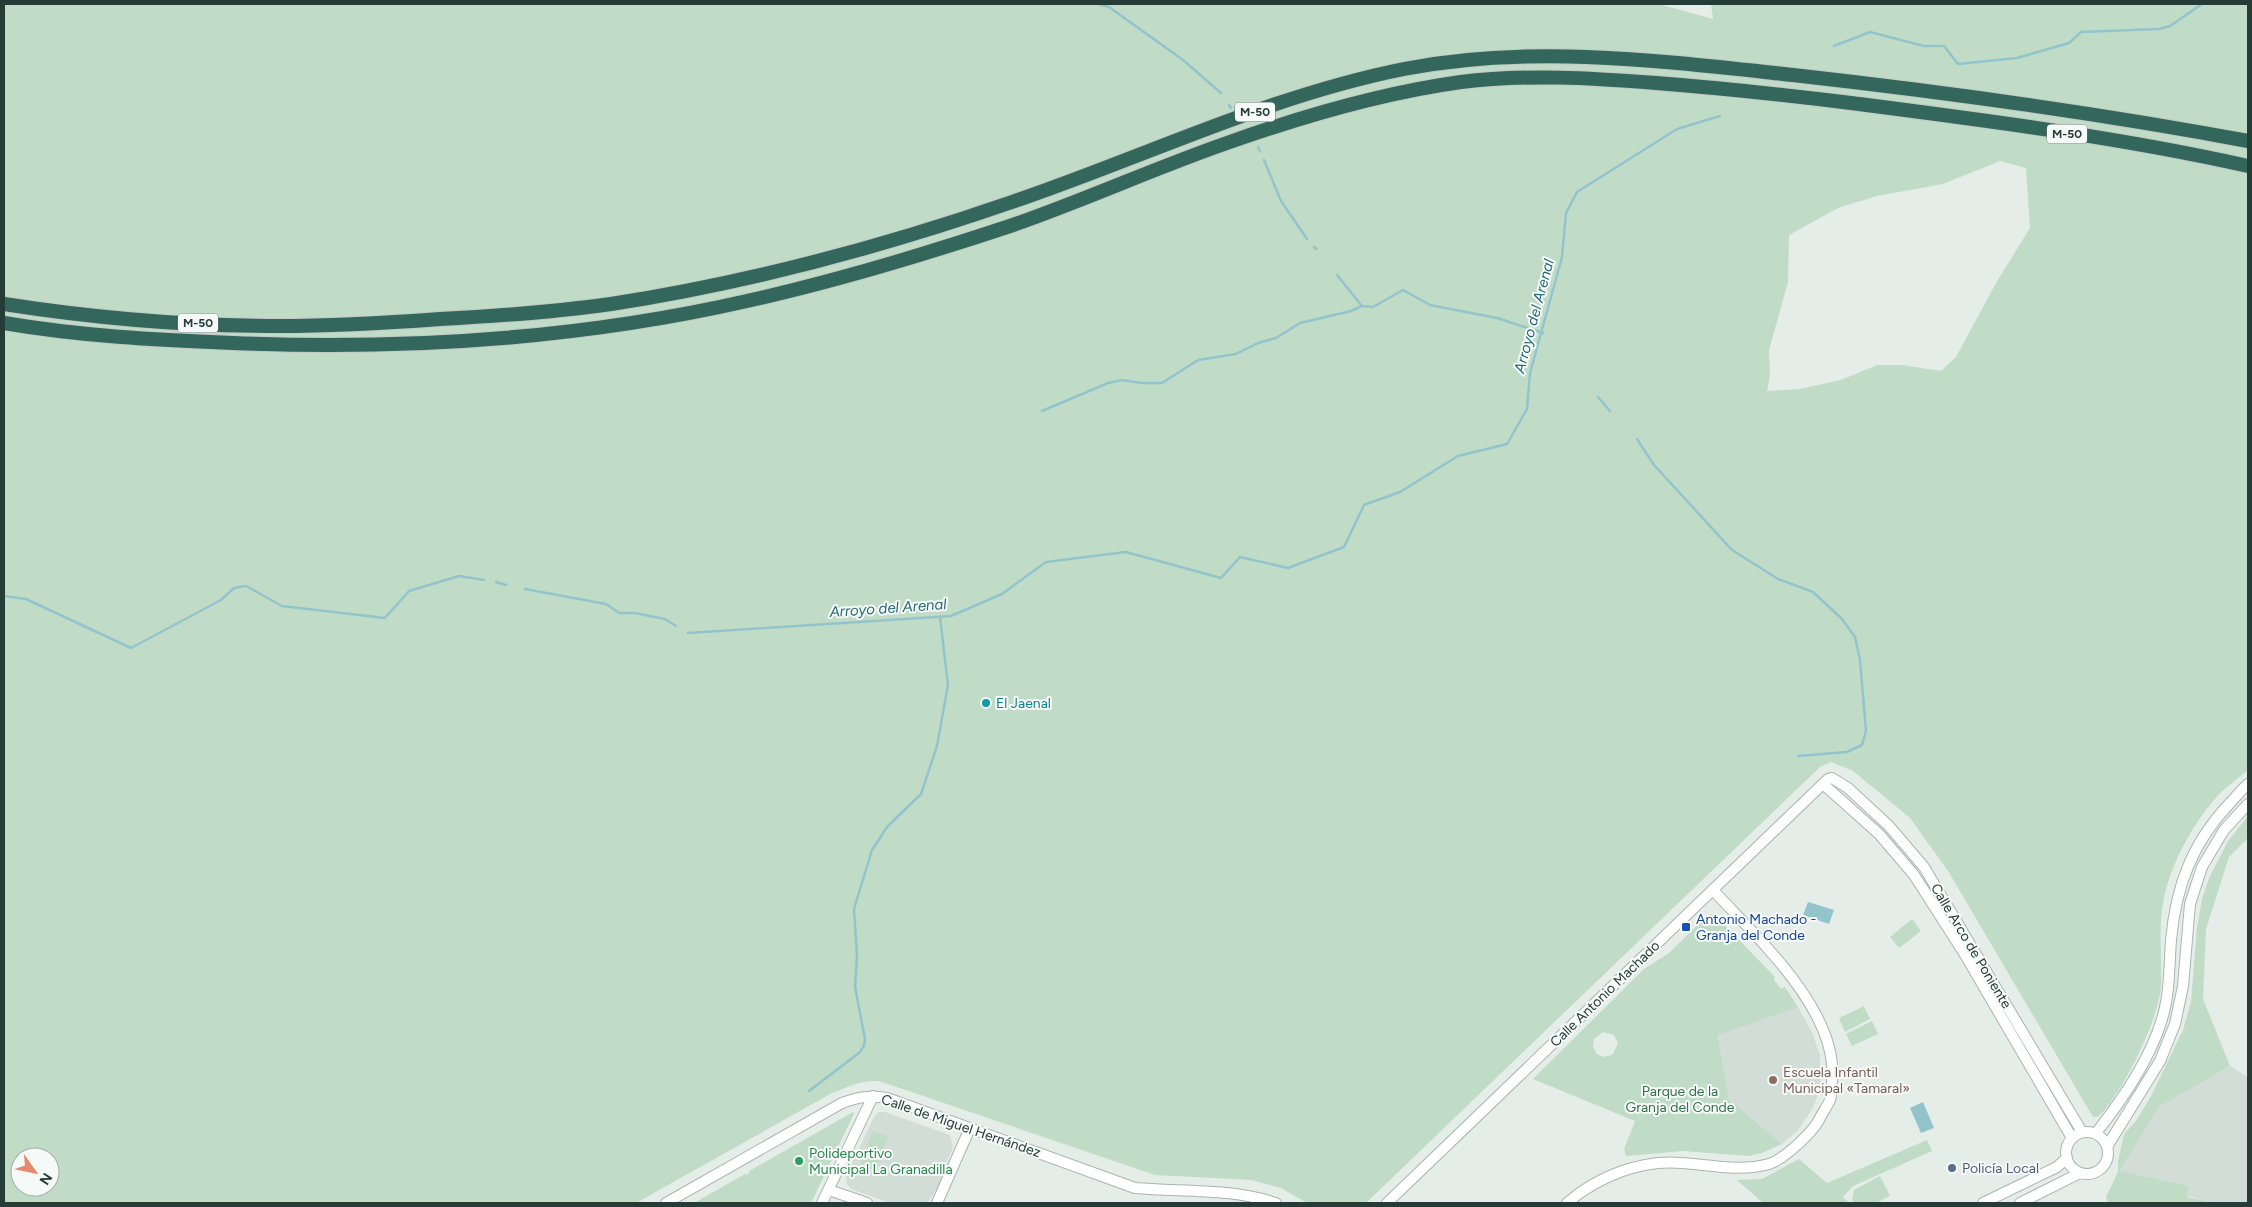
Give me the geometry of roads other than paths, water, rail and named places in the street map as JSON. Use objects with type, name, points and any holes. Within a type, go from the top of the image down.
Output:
[{"type":"highway","name":"M-50","points":[[4,304],[180,323],[279,326],[385,323],[499,316],[610,304],[738,280],[870,247],[1014,202],[1219,124],[1341,84],[1405,69],[1460,61],[1517,56],[1580,56],[1752,70],[1927,90],[2246,140]]},
{"type":"highway","name":"M-50","points":[[4,324],[62,333],[177,341],[299,346],[504,338],[613,326],[745,302],[873,269],[1017,224],[1226,143],[1348,105],[1462,82],[1518,78],[1578,77],[1751,91],[2105,140],[2248,166]]},
{"type":"highway","points":[[4,296],[90,309],[116,317]]},
{"type":"street","points":[[1823,784],[1832,778],[1837,780],[1832,785],[1832,792]]},
{"type":"street","name":"Calle Arco de Poniente","points":[[1837,780],[1889,826],[1924,867],[2082,1132]]},
{"type":"street","name":"Calle Arco de Poniente","points":[[1823,784],[1879,834],[1914,875],[1964,953],[2072,1138]]},
{"type":"street","name":"Calle Antonio Machado","points":[[1387,1203],[1823,784]]},
{"type":"street","points":[[2096,1133],[2119,1102],[2147,1056],[2162,1019],[2169,982],[2176,899],[2188,862],[2214,820],[2248,784]]},
{"type":"street","points":[[2108,1145],[2096,1133],[2082,1132],[2072,1138],[2066,1150],[2069,1164],[2080,1172],[2087,1174],[2102,1169],[2107,1162],[2109,1154],[2108,1145],[2160,1061],[2175,1024],[2183,986],[2190,904],[2202,867],[2224,830],[2248,804]]},
{"type":"street","points":[[1567,1203],[1582,1190],[1618,1172],[1656,1163],[1680,1162],[1724,1168],[1769,1164],[1801,1143],[1816,1126],[1830,1099],[1832,1056],[1822,1027],[1788,971],[1713,890]]},
{"type":"street","points":[[822,1203],[873,1096]]},
{"type":"street","name":"Calle de Miguel Hernández","points":[[666,1203],[842,1103],[858,1097],[873,1096],[888,1098],[1135,1188],[1176,1192],[1229,1192],[1257,1197],[1276,1203]]},
{"type":"street","points":[[938,1203],[970,1128]]},
{"type":"street","points":[[1983,1203],[2057,1167],[2067,1158]]},
{"type":"street","points":[[2020,1203],[2080,1172]]},
{"type":"street","points":[[829,1190],[867,1203]]},
{"type":"water","points":[[1808,902],[1834,910],[1829,924],[1803,915]]},
{"type":"water","points":[[1923,1102],[1934,1128],[1921,1133],[1910,1108]]},
{"type":"waterway","points":[[1098,4],[1109,7],[1183,60],[1221,93]]},
{"type":"waterway","name":"Arroyo del Arenal","points":[[1834,46],[1870,32],[1924,46],[1944,46],[1958,64],[2017,58],[2069,43],[2081,32],[2159,29],[2170,26],[2202,4]]},
{"type":"waterway","name":"Arroyo del Arenal","points":[[688,633],[951,616],[1002,594],[1046,562],[1126,552],[1221,578],[1240,557],[1288,568],[1344,547],[1364,505],[1400,492],[1458,456],[1507,444],[1527,409],[1530,373],[1562,257],[1566,213],[1577,192],[1677,129],[1720,116]]},
{"type":"waterway","points":[[1258,147],[1260,151]]},
{"type":"waterway","points":[[1264,160],[1281,201],[1307,239]]},
{"type":"waterway","points":[[1337,275],[1362,306],[1373,307],[1403,290],[1430,305],[1497,318],[1543,333]]},
{"type":"waterway","points":[[1042,411],[1108,383],[1122,380],[1141,383],[1162,383],[1198,360],[1236,354],[1258,343],[1276,338],[1300,323],[1351,311],[1362,306]]},
{"type":"waterway","points":[[1598,397],[1610,411]]},
{"type":"waterway","points":[[1637,439],[1654,465],[1732,550],[1778,579],[1813,592],[1842,619],[1855,637],[1860,660],[1866,731],[1862,745],[1847,752],[1798,756]]},
{"type":"waterway","name":"Arroyo del Arenal","points":[[4,596],[26,599],[131,648],[221,600],[234,588],[246,586],[282,606],[385,618],[409,591],[459,576],[484,580]]},
{"type":"waterway","name":"Arroyo del Arenal","points":[[496,582],[506,585]]},
{"type":"waterway","name":"Arroyo del Arenal","points":[[525,589],[606,604],[619,613],[635,613],[665,619],[676,626]]},
{"type":"waterway","points":[[809,1091],[859,1053],[864,1046],[865,1039],[855,987],[857,955],[854,909],[872,850],[887,827],[921,794],[937,746],[948,685],[940,617]]},
{"type":"place","name":"El Jaenal","points":[[986,703]]},
{"type":"place","name":"Antonio Machado - Granja del Conde","points":[[1686,927]]},
{"type":"place","name":"Escuela Infantil Municipal «Tamaral»","points":[[1773,1080]]},
{"type":"place","name":"Polideportivo Municipal La Granadilla","points":[[799,1161]]},
{"type":"place","name":"Policía Local","points":[[1952,1168]]},
{"type":"park label","name":"Parque de la Granja del Conde","points":[[1680,1100]]}]
